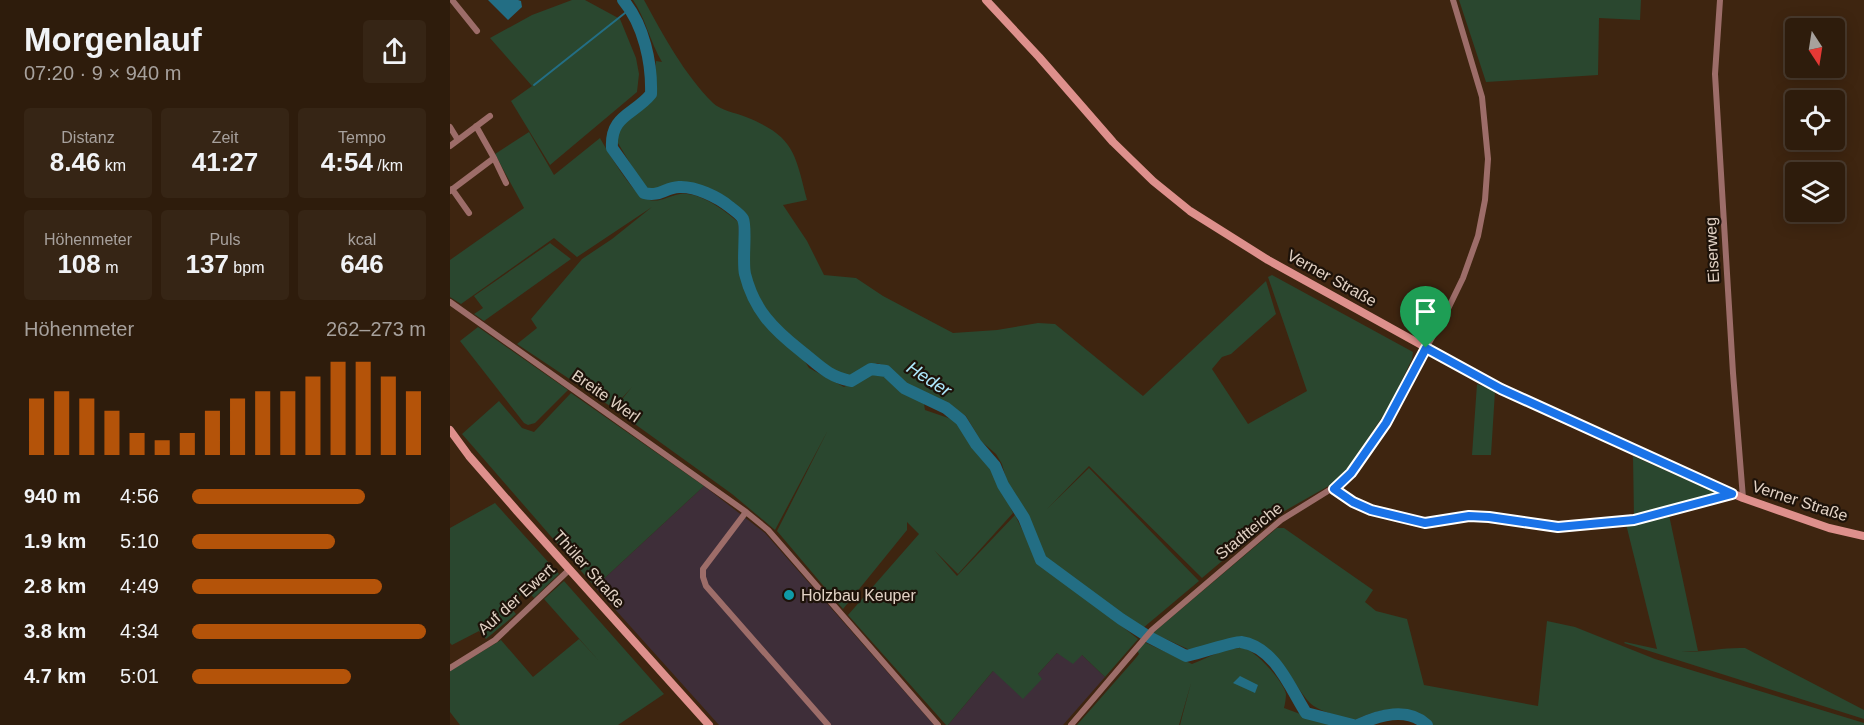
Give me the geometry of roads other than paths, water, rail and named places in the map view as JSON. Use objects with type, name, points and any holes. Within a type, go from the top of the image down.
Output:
[{"type":"main road","name":"Verner Straße","points":[[986,0],[1113,142],[1153,181],[1190,211],[1268,260],[1501,389],[1732,494],[1829,528],[1864,536]]},
{"type":"main road","name":"Thüler Straße","points":[[450,430],[483,472],[710,725]]},
{"type":"street","points":[[452,0],[477,31]]},
{"type":"street","name":"Stadtteiche","points":[[1071,725],[1152,630],[1281,520],[1334,489],[1351,473],[1386,423],[1445,315],[1469,265],[1482,218],[1487,179],[1487,138],[1482,97],[1453,0]]},
{"type":"street","name":"Eiserweg","points":[[1720,0],[1715,74],[1743,498]]},
{"type":"street","points":[[450,146],[490,116]]},
{"type":"street","points":[[476,126],[506,183]]},
{"type":"street","points":[[450,127],[458,140]]},
{"type":"street","points":[[469,213],[451,190],[494,158]]},
{"type":"street","name":"Breite Werl","points":[[450,302],[746,512],[768,530],[938,725]]},
{"type":"street","points":[[1334,489],[1353,502],[1371,510],[1425,523],[1469,516],[1558,527],[1634,520],[1732,494]]},
{"type":"street","points":[[746,512],[704,569],[702,577],[706,586],[828,725]]},
{"type":"street","name":"Auf der Ewert","points":[[450,668],[495,640],[570,569]]},
{"type":"water","points":[[488,0],[518,0],[521,1],[522,7],[508,20]]},
{"type":"water","points":[[1240,676],[1258,685],[1255,693],[1233,683]]},
{"type":"waterway","name":"Heder","points":[[623,0],[636,21],[645,45],[650,70],[651,94],[619,122],[612,137],[612,148],[644,193],[654,194],[679,187],[692,188],[719,200],[741,216],[745,229],[745,274],[759,308],[773,326],[829,373],[851,381],[871,369],[886,371],[904,388],[946,408],[961,420],[976,444],[995,466],[1003,485],[1024,518],[1041,560],[1121,619],[1186,656],[1238,642],[1253,645],[1272,660],[1280,670],[1306,713],[1353,725]]},
{"type":"waterway","points":[[534,85],[630,9]]},
{"type":"waterway","name":"Heder","points":[[1358,725],[1393,714],[1411,716],[1427,725]]},
{"type":"place","name":"Holzbau Keuper","points":[[789,595]]}]
